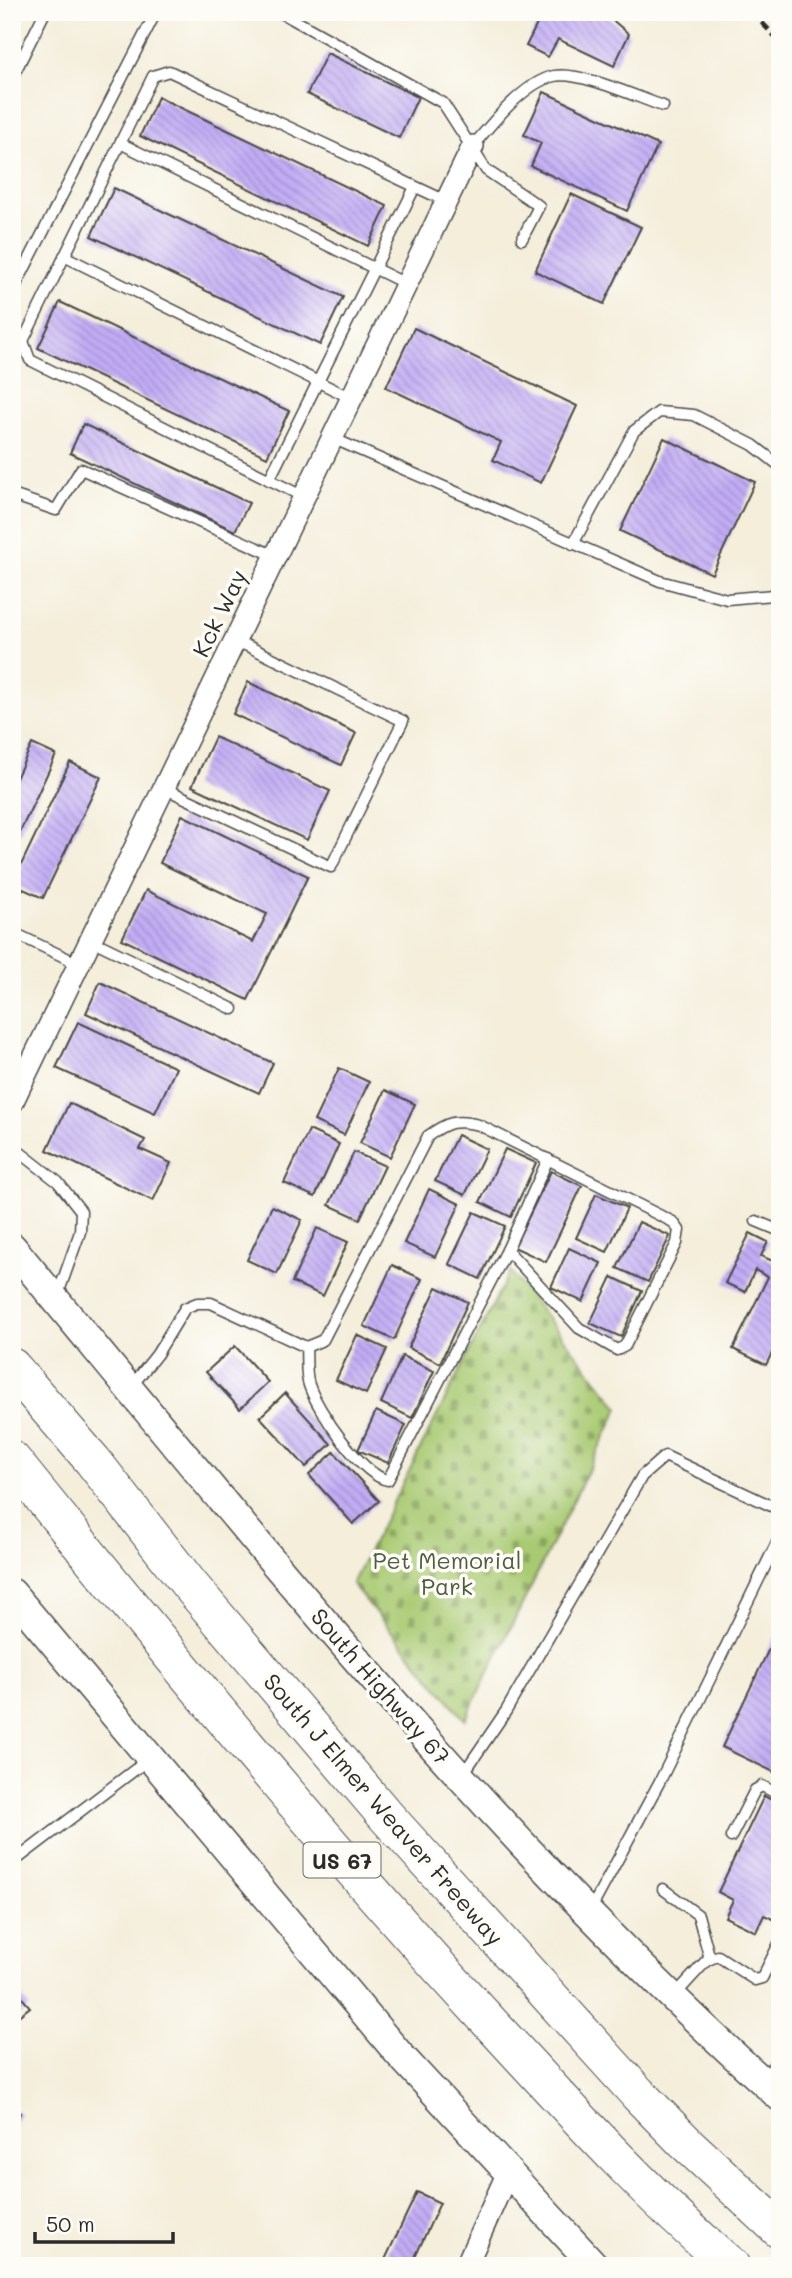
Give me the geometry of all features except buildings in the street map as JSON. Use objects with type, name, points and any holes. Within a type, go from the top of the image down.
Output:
[{"type":"highway","name":"South J Elmer Weaver Freeway","points":[[12,1367],[93,1461],[189,1584],[386,1816],[686,2143],[780,2230]]},
{"type":"highway","name":"US 67","points":[[12,1460],[191,1682],[376,1900],[707,2252],[731,2266]]},
{"type":"highway","points":[[686,2143],[780,2207]]},
{"type":"main road","name":"South Highway 67","points":[[12,1247],[253,1538],[461,1778],[588,1914],[772,2090]]},
{"type":"main road","points":[[12,1593],[399,2054],[507,2174],[595,2266]]},
{"type":"street","name":"Kck Way","points":[[12,1103],[473,146]]},
{"type":"street","points":[[466,2266],[507,2174]]},
{"type":"lane","points":[[12,78],[44,12]]},
{"type":"lane","points":[[12,293],[156,12]]},
{"type":"lane","points":[[279,12],[443,103],[486,170],[539,206],[522,239]]},
{"type":"lane","points":[[304,498],[30,360],[23,341],[153,76],[169,71],[446,201]]},
{"type":"lane","points":[[473,146],[497,118],[523,95],[555,76],[578,78],[663,106]]},
{"type":"lane","points":[[120,143],[406,285]]},
{"type":"lane","points":[[269,480],[415,187]]},
{"type":"lane","points":[[64,256],[351,398]]},
{"type":"lane","points":[[573,544],[634,431],[659,412],[694,415],[753,445],[780,466]]},
{"type":"lane","points":[[332,438],[660,581],[727,599],[773,595],[780,587]]},
{"type":"lane","points":[[12,495],[56,510],[81,469],[275,556]]},
{"type":"lane","points":[[164,788],[331,867],[403,721],[235,640]]},
{"type":"lane","points":[[12,932],[79,964]]},
{"type":"lane","points":[[91,940],[233,1009]]},
{"type":"lane","points":[[129,1389],[157,1354],[176,1317],[184,1308],[197,1303],[211,1303],[306,1347],[323,1340],[428,1136],[458,1120],[479,1125],[548,1159],[673,1222],[679,1230],[677,1243],[625,1346],[617,1350],[609,1348],[579,1328],[507,1250]]},
{"type":"lane","points":[[12,1146],[58,1182],[81,1211],[80,1233],[56,1300]]},
{"type":"lane","points":[[306,1347],[308,1385],[346,1448],[380,1479],[388,1480],[507,1250],[548,1159]]},
{"type":"lane","points":[[757,1221],[780,1231]]},
{"type":"lane","points":[[461,1778],[506,1712],[642,1476],[652,1465],[664,1456],[780,1510]]},
{"type":"lane","points":[[588,1914],[660,1779],[780,1536]]},
{"type":"lane","points":[[12,1863],[149,1759]]},
{"type":"lane","points":[[731,1837],[755,1790],[762,1786],[780,1795]]},
{"type":"lane","points":[[663,1889],[698,1915],[710,1958]]},
{"type":"lane","points":[[674,1996],[710,1958],[718,1956],[755,1980],[762,1978],[780,1942]]},
{"type":"lane","points":[[772,2090],[780,2052]]},
{"type":"green space","name":"Pet Memorial Park","points":[[510,1271],[619,1408],[465,1720],[352,1584]]},
{"type":"railway","points":[[751,12],[780,41]]}]
